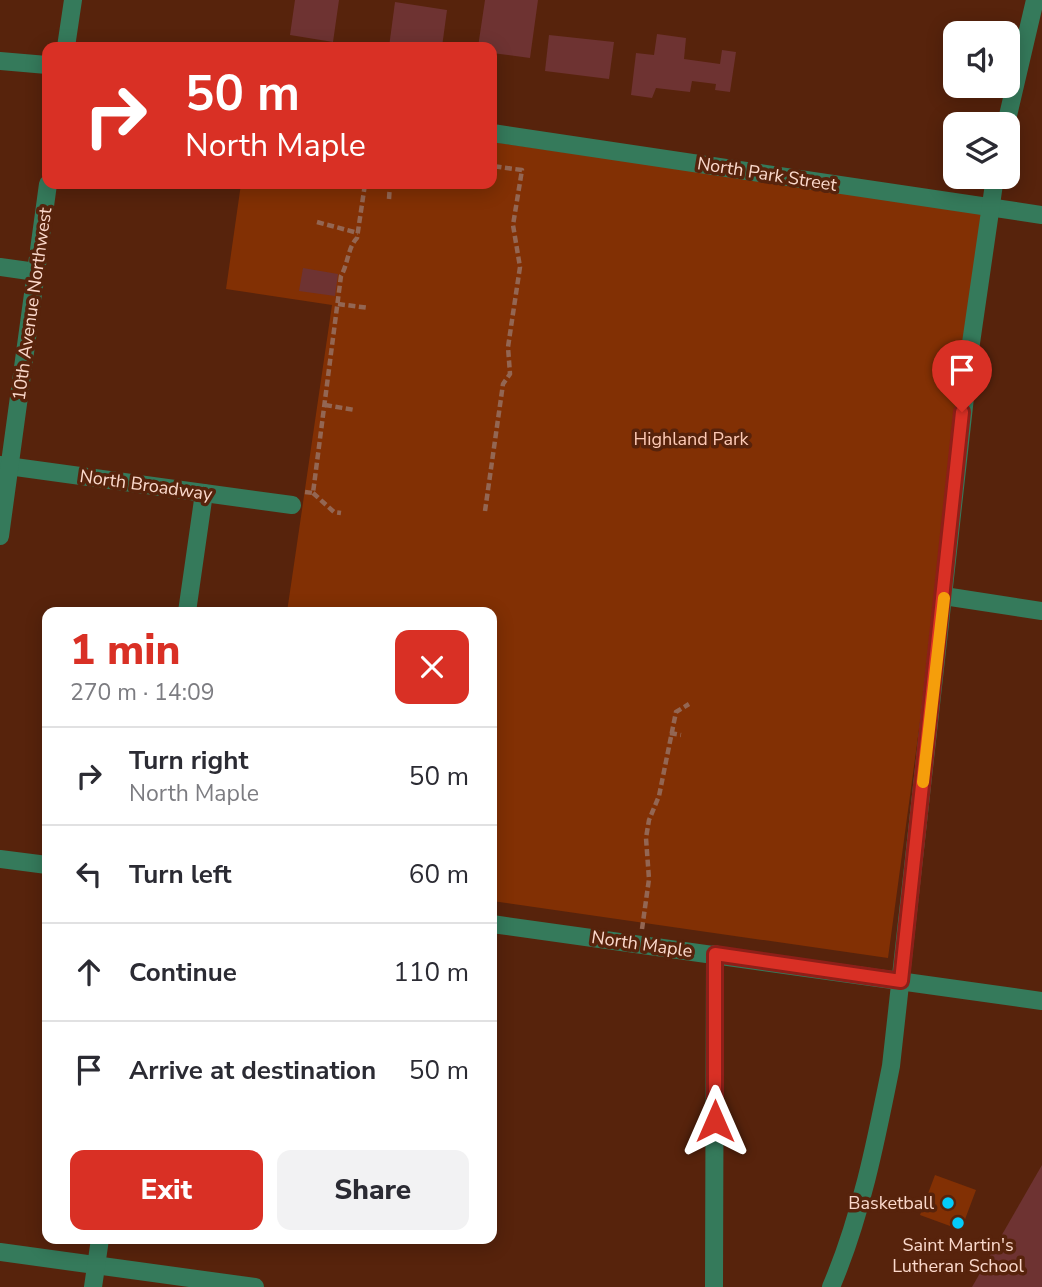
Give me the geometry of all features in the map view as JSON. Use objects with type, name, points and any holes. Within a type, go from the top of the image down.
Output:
[{"type":"street","points":[[67,42],[72,0]]},
{"type":"street","points":[[1009,112],[1035,0]]},
{"type":"street","points":[[0,61],[42,65]]},
{"type":"street","name":"North Park Street","points":[[497,134],[1042,215]]},
{"type":"street","name":"10th Avenue Northwest","points":[[0,536],[5,466],[47,189]]},
{"type":"street","points":[[831,1287],[862,1200],[891,1066],[963,407],[994,189]]},
{"type":"street","points":[[0,267],[36,272]]},
{"type":"street","name":"North Broadway","points":[[5,466],[292,505]]},
{"type":"street","points":[[188,607],[204,493]]},
{"type":"street","points":[[944,596],[1042,611]]},
{"type":"street","points":[[0,859],[42,864]]},
{"type":"street","name":"North Maple","points":[[497,925],[1042,1000]]},
{"type":"street","points":[[714,1287],[715,954]]},
{"type":"street","points":[[93,1287],[99,1244]]},
{"type":"street","points":[[0,1252],[256,1287]]},
{"type":"path","points":[[485,511],[503,384],[510,374],[508,347],[520,267],[513,225],[522,170],[497,167]]},
{"type":"path","points":[[313,493],[341,275],[358,233],[364,189]]},
{"type":"path","points":[[388,199],[389,189]]},
{"type":"path","points":[[317,222],[358,233]]},
{"type":"path","points":[[338,304],[369,309]]},
{"type":"path","points":[[325,405],[355,410]]},
{"type":"path","points":[[292,505],[304,492],[313,493],[334,512],[341,513]]},
{"type":"path","points":[[639,944],[649,879],[646,838],[649,820],[659,796],[676,712],[689,704]]},
{"type":"path","points":[[670,733],[681,735]]},
{"type":"green space","name":"Highland Park","points":[[497,143],[989,213],[888,958],[497,902],[497,607],[288,607],[332,305],[226,289],[240,189],[497,189]]},
{"type":"green space","name":"Basketball","points":[[935,1175],[976,1190],[961,1230],[920,1215]]},
{"type":"building","points":[[295,0],[339,0],[333,42],[290,35]]},
{"type":"building","points":[[485,0],[538,0],[530,58],[497,54],[497,42],[479,42]]},
{"type":"building","points":[[395,2],[447,10],[443,42],[390,42]]},
{"type":"building","points":[[657,34],[686,38],[684,59],[720,64],[722,50],[736,52],[730,92],[715,90],[716,84],[692,81],[690,92],[656,88],[652,98],[631,95],[636,53],[654,55]]},
{"type":"building","points":[[549,35],[614,42],[609,79],[545,71]]},
{"type":"building","points":[[303,268],[338,274],[335,296],[299,291]]},
{"type":"building","points":[[1042,1165],[1042,1287],[972,1287]]},
{"type":"slow traffic","points":[[923,782],[944,598]]},
{"type":"place","name":"Basketball","points":[[948,1203]]},
{"type":"place","name":"Saint Martin's Lutheran School","points":[[958,1223]]},
{"type":"route","points":[[715,1121],[715,954],[901,981],[962,412]]}]
